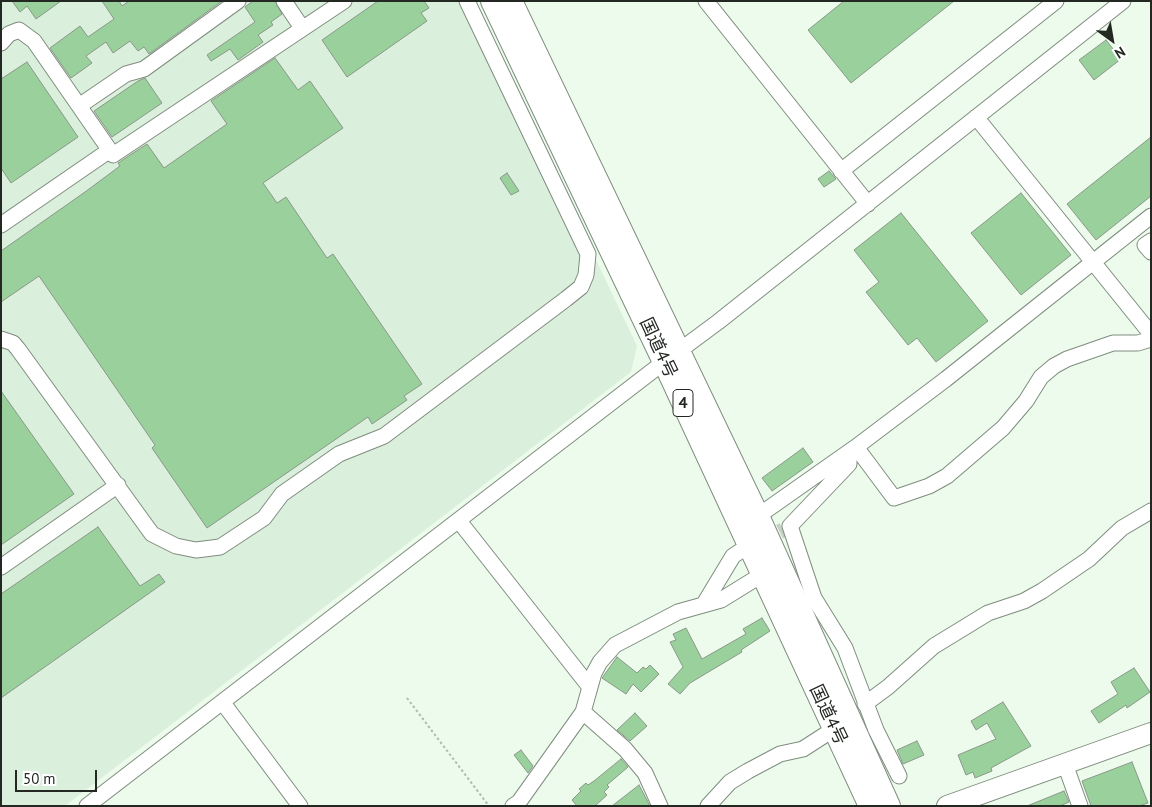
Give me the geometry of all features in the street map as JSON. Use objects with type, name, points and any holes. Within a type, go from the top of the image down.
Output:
[{"type":"highway","name":"国道4号","points":[[492,1],[672,357],[758,516],[889,806]]},
{"type":"highway","name":"国道4号","points":[[511,1],[672,357],[763,574],[870,806]]},
{"type":"main road","points":[[947,806],[1151,732]]},
{"type":"street","points":[[79,106],[126,74],[144,69],[238,1]]},
{"type":"street","points":[[284,1],[302,28]]},
{"type":"street","points":[[1,43],[13,31],[19,30],[28,36],[113,155],[344,1]]},
{"type":"street","points":[[1,339],[13,343],[18,349],[152,534],[176,546],[196,550],[220,547],[264,518],[282,494],[339,454],[384,436],[581,287],[586,275],[588,254],[467,1]]},
{"type":"street","points":[[706,1],[868,204]]},
{"type":"street","points":[[842,171],[1056,1]]},
{"type":"street","points":[[88,806],[672,357],[1123,1]]},
{"type":"street","points":[[976,117],[1151,334]]},
{"type":"street","points":[[1,225],[110,150]]},
{"type":"street","points":[[758,516],[853,449],[946,379],[1151,216]]},
{"type":"street","points":[[1151,241],[1145,245],[1151,252]]},
{"type":"street","points":[[853,449],[894,498],[929,486],[947,476],[1003,428],[1026,401],[1041,377],[1054,366],[1067,358],[1113,343],[1138,343],[1151,339]]},
{"type":"street","points":[[853,449],[850,464],[786,528],[814,598],[845,648],[865,704],[899,776]]},
{"type":"street","points":[[1,567],[118,485]]},
{"type":"street","points":[[865,704],[888,687],[934,646],[988,613],[1024,601],[1042,591],[1089,559],[1122,528],[1151,511]]},
{"type":"street","points":[[459,521],[589,686]]},
{"type":"street","points":[[704,604],[733,556],[739,552]]},
{"type":"street","points":[[513,806],[519,802],[583,712],[589,686],[600,662],[615,645],[678,612],[721,600],[763,574]]},
{"type":"street","points":[[223,703],[300,806]]},
{"type":"street","points":[[583,712],[625,749],[645,773],[660,806]]},
{"type":"street","points":[[708,806],[730,782],[780,754],[803,749],[834,728]]},
{"type":"street","points":[[1065,764],[1080,806]]},
{"type":"path","points":[[407,698],[489,806]]},
{"type":"shaded area","points":[[2,1],[473,1],[637,346],[631,372],[65,806],[1,806]]},
{"type":"building","points":[[12,1],[61,1],[36,19],[27,6],[20,12]]},
{"type":"building","points":[[102,1],[119,1],[122,6],[129,1],[222,1],[149,54],[144,47],[138,51],[130,41],[113,53],[106,42],[86,56],[92,63],[71,78],[50,48],[80,26],[88,37],[114,19]]},
{"type":"building","points":[[253,1],[275,1],[282,14],[271,22],[273,25],[258,35],[263,42],[238,60],[230,49],[211,61],[207,55],[255,22],[245,7]]},
{"type":"building","points":[[378,1],[424,1],[429,8],[421,13],[427,21],[347,77],[322,40]]},
{"type":"building","points":[[844,1],[954,1],[851,83],[808,30]]},
{"type":"building","points":[[1106,40],[1121,59],[1094,80],[1079,60]]},
{"type":"building","points":[[275,58],[298,90],[310,81],[343,128],[263,183],[277,203],[286,197],[327,258],[333,254],[422,384],[404,396],[407,400],[372,424],[368,417],[207,528],[152,448],[155,445],[39,276],[1,302],[1,251],[85,192],[120,166],[118,163],[147,144],[164,168],[227,124],[211,101]]},
{"type":"building","points":[[27,62],[78,137],[11,183],[1,168],[1,79]]},
{"type":"building","points":[[145,78],[162,103],[112,137],[94,111]]},
{"type":"building","points":[[1151,137],[1151,196],[1096,240],[1067,204]]},
{"type":"building","points":[[829,171],[836,179],[824,187],[818,179]]},
{"type":"building","points":[[507,173],[519,191],[511,195],[500,178]]},
{"type":"building","points":[[1021,193],[1071,255],[1021,295],[971,233]]},
{"type":"building","points":[[901,213],[988,321],[936,362],[917,338],[908,345],[866,292],[879,282],[854,250]]},
{"type":"building","points":[[1,391],[74,494],[1,545]]},
{"type":"building","points":[[803,448],[813,462],[772,491],[762,478]]},
{"type":"building","points":[[98,527],[140,586],[159,574],[165,582],[1,698],[1,594]]},
{"type":"building","points":[[762,618],[770,631],[741,650],[742,652],[690,683],[680,694],[668,684],[683,667],[670,642],[676,640],[673,634],[686,628],[702,659],[746,634],[743,629]]},
{"type":"building","points":[[617,657],[637,673],[643,667],[646,669],[650,665],[659,674],[641,692],[633,684],[626,694],[602,678]]},
{"type":"building","points":[[1134,668],[1150,692],[1127,708],[1126,705],[1099,723],[1091,711],[1118,694],[1111,682]]},
{"type":"building","points":[[1003,702],[1031,746],[991,768],[992,771],[975,778],[973,772],[966,775],[958,755],[996,739],[987,723],[976,730],[971,721]]},
{"type":"building","points":[[635,713],[647,726],[630,741],[617,730]]},
{"type":"building","points":[[917,741],[924,755],[903,764],[897,750]]},
{"type":"building","points":[[521,750],[533,766],[528,773],[514,755]]},
{"type":"building","points":[[621,759],[628,767],[607,785],[609,787],[604,792],[607,795],[595,806],[577,806],[572,800],[581,791],[579,789],[586,783],[588,785],[594,781]]},
{"type":"building","points":[[1132,762],[1148,803],[1139,806],[1091,806],[1082,781]]},
{"type":"building","points":[[639,785],[650,806],[612,806]]},
{"type":"building","points":[[1064,791],[1069,802],[1060,806],[1027,806]]},
{"type":"tunnel","points":[[759,542],[783,530]]}]
